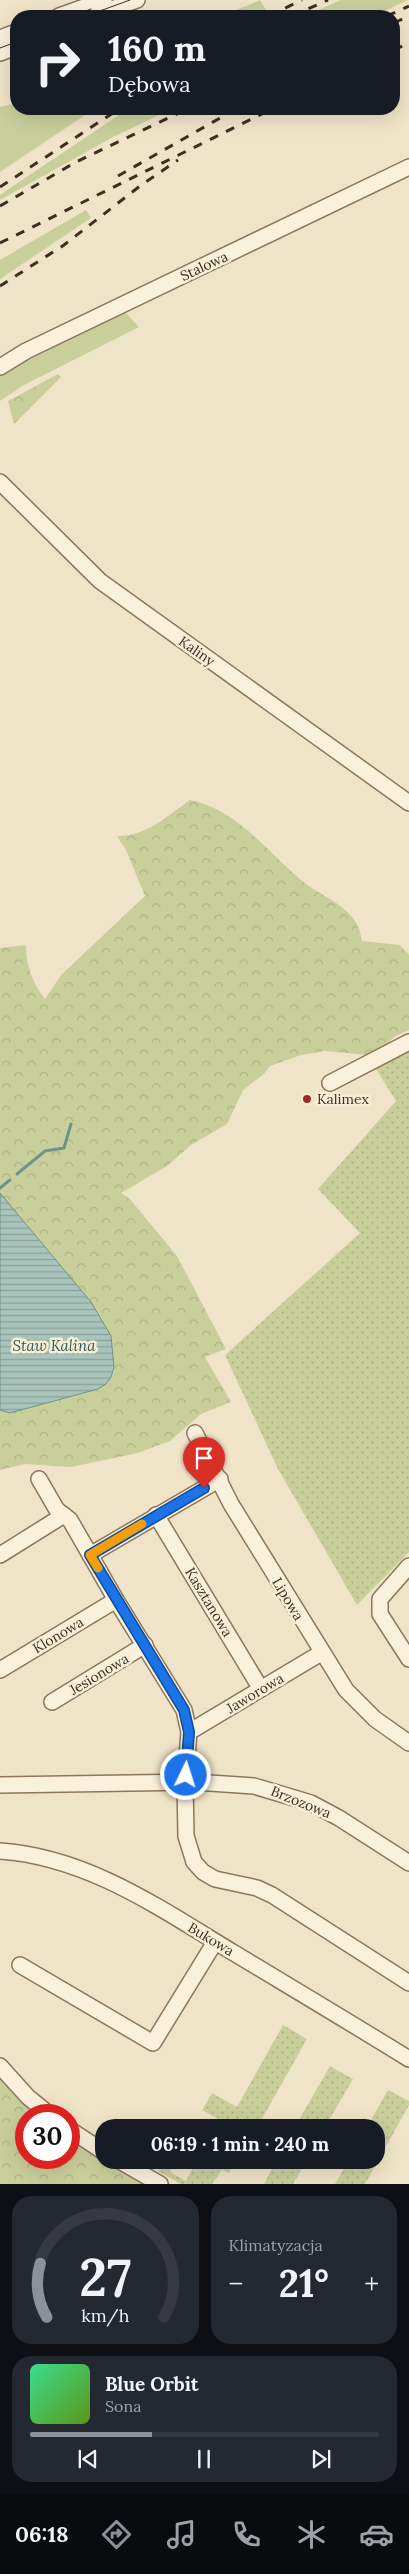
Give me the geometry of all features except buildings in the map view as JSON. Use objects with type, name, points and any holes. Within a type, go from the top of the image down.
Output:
[{"type":"street","points":[[76,10],[104,0]]},
{"type":"street","points":[[109,10],[137,0]]},
{"type":"street","name":"Stalowa","points":[[0,367],[33,348],[409,167]]},
{"type":"street","name":"Kaliny","points":[[0,482],[100,581],[409,803]]},
{"type":"street","points":[[330,1083],[409,1042]]},
{"type":"street","name":"Lipowa","points":[[195,1433],[231,1504],[320,1653],[353,1699],[375,1720],[409,1743]]},
{"type":"street","points":[[39,1478],[57,1510],[70,1520],[116,1600],[184,1710],[189,1732],[185,1782],[188,1846],[194,1862],[203,1872],[221,1882],[257,1888],[272,1895],[407,1978]]},
{"type":"street","points":[[90,1555],[220,1479]]},
{"type":"street","points":[[0,1555],[64,1515]]},
{"type":"street","name":"Kasztanowa","points":[[156,1515],[261,1689]]},
{"type":"street","points":[[409,1566],[380,1599],[380,1614],[409,1659]]},
{"type":"street","name":"Klonowa","points":[[0,1670],[116,1600]]},
{"type":"street","name":"Jesionowa","points":[[52,1702],[145,1646]]},
{"type":"street","name":"Jaworowa","points":[[189,1732],[320,1653]]},
{"type":"street","name":"Brzozowa","points":[[0,1785],[239,1783],[291,1796],[339,1818],[409,1863]]},
{"type":"street","name":"Bukowa","points":[[0,1851],[44,1857],[88,1872],[142,1898],[409,2059]]},
{"type":"street","points":[[20,1966],[153,2043],[215,1942]]},
{"type":"street","points":[[0,2066],[37,2104]]},
{"type":"street","points":[[80,2136],[95,2146]]},
{"type":"street","points":[[133,2169],[160,2184]]},
{"type":"green space","points":[[260,0],[266,10],[236,10]]},
{"type":"green space","points":[[341,0],[408,0],[387,10],[318,10]]},
{"type":"green space","points":[[10,104],[10,115],[85,115],[0,172],[0,107]]},
{"type":"green space","points":[[119,115],[159,115],[115,136],[0,200],[0,195]]},
{"type":"green space","points":[[86,210],[91,218],[0,279],[0,260]]},
{"type":"green space","points":[[125,312],[139,327],[24,385],[0,401],[0,376],[22,362]]},
{"type":"green space","points":[[58,374],[61,377],[14,424],[8,401]]},
{"type":"green space","points":[[190,800],[207,805],[236,821],[300,879],[338,904],[353,919],[359,929],[362,941],[400,945],[409,955],[409,1030],[394,1037],[380,1051],[368,1055],[325,1051],[301,1055],[270,1066],[264,1074],[243,1090],[227,1124],[191,1145],[167,1166],[121,1193],[129,1198],[177,1256],[226,1349],[205,1357],[231,1402],[201,1414],[170,1441],[138,1453],[71,1467],[25,1464],[0,1470],[0,948],[26,945],[31,973],[45,999],[61,975],[145,896],[126,850],[117,836],[137,833],[147,829]]},
{"type":"green space","points":[[409,1049],[409,1552],[357,1605],[278,1469],[225,1355],[360,1233],[318,1189],[396,1101],[374,1066]]},
{"type":"green space","points":[[283,2025],[307,2039],[262,2119],[218,2119],[202,2110],[212,2093],[237,2107]]},
{"type":"green space","points":[[330,2066],[353,2079],[330,2119],[300,2119]]},
{"type":"green space","points":[[0,2075],[28,2104],[15,2104],[15,2169],[80,2169],[80,2145],[95,2154],[95,2169],[121,2169],[149,2184],[0,2184]]},
{"type":"green space","points":[[388,2090],[409,2101],[409,2105],[385,2148],[385,2119],[372,2119]]},
{"type":"green space","points":[[159,2169],[172,2169],[170,2172],[186,2181],[192,2169],[231,2169],[229,2173],[222,2170],[212,2184],[181,2184],[158,2171]]},
{"type":"green space","points":[[272,2169],[302,2169],[293,2184],[264,2184]]},
{"type":"green space","points":[[344,2169],[373,2169],[365,2184],[335,2184]]},
{"type":"water","name":"Staw Kalina","points":[[0,1193],[91,1302],[111,1336],[114,1367],[111,1377],[106,1384],[98,1389],[10,1413],[0,1410]]},
{"type":"waterway","points":[[17,1174],[45,1151],[64,1148],[71,1124]]},
{"type":"waterway","points":[[0,1188],[10,1180]]},
{"type":"tram line","points":[[102,10],[130,0]]},
{"type":"tram line","points":[[0,48],[10,44]]},
{"type":"railway","points":[[281,10],[302,0]]},
{"type":"railway","points":[[306,10],[328,0]]},
{"type":"railway","points":[[400,10],[409,6]]},
{"type":"railway","points":[[400,20],[409,16]]},
{"type":"railway","points":[[400,47],[409,43]]},
{"type":"railway","points":[[0,187],[110,115]]},
{"type":"railway","points":[[0,206],[76,162],[174,115]]},
{"type":"railway","points":[[118,176],[225,115]]},
{"type":"railway","points":[[0,243],[260,115]]},
{"type":"railway","points":[[0,286],[64,245],[140,186],[178,160]]},
{"type":"slow traffic","points":[[98,1568],[90,1555],[142,1524]]},
{"type":"place","name":"Kalimex","points":[[307,1099]]},
{"type":"route","points":[[186,1775],[189,1732],[184,1710],[90,1555],[204,1488]]}]
